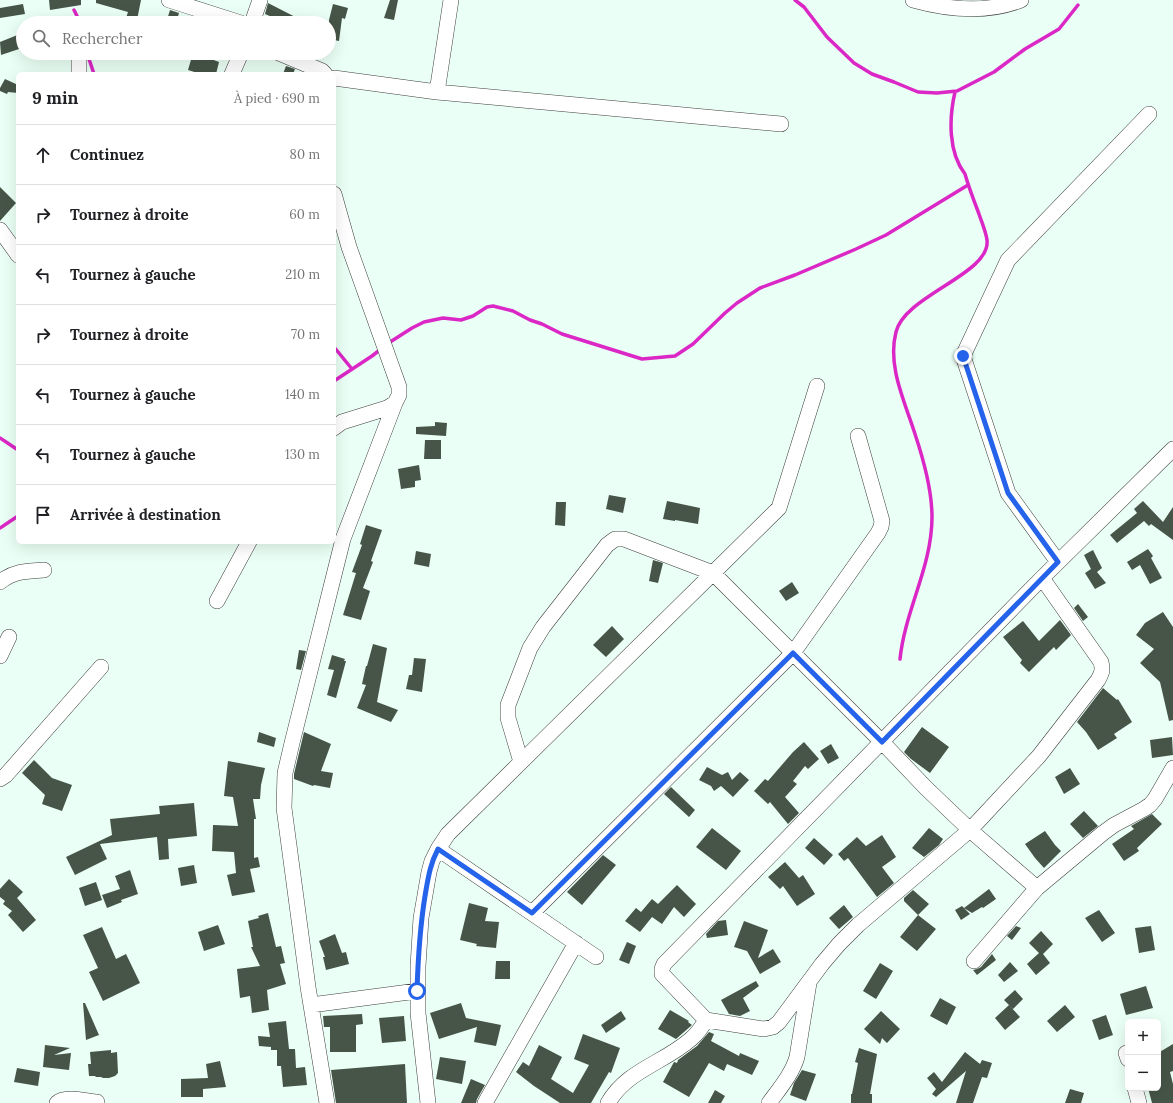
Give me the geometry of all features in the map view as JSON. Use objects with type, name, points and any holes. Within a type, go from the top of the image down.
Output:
[{"type":"street","points":[[169,0],[219,16]]},
{"type":"street","points":[[254,16],[260,0]]},
{"type":"street","points":[[437,92],[451,0]]},
{"type":"street","points":[[912,0],[964,10],[986,9],[1009,5],[1021,0]]},
{"type":"street","points":[[233,72],[238,60]]},
{"type":"street","points":[[292,60],[307,69],[323,72]]},
{"type":"street","points":[[336,78],[437,92],[781,124]]},
{"type":"street","points":[[1058,562],[1008,493],[963,356],[1008,260],[1149,114]]},
{"type":"street","points":[[327,1103],[311,1005],[284,808],[285,773],[343,539],[399,395],[399,387],[349,247],[336,201]]},
{"type":"street","points":[[0,230],[16,252]]},
{"type":"street","points":[[336,244],[349,247]]},
{"type":"street","points":[[428,1103],[417,991],[421,918],[429,872],[432,861],[438,849],[448,834],[779,508],[817,386]]},
{"type":"street","points":[[336,426],[342,422],[387,408],[395,403]]},
{"type":"street","points":[[532,913],[793,653],[878,533],[882,520],[858,436]]},
{"type":"street","points":[[1042,578],[1101,662],[1102,668],[1101,674],[1039,756],[970,830],[839,944],[779,1022],[773,1027],[764,1029],[706,1020],[662,974],[664,964],[1042,578],[1173,449]]},
{"type":"street","points":[[521,762],[507,711],[530,648],[543,627],[607,545],[615,539],[624,539],[713,573],[926,788],[970,830],[1037,888]]},
{"type":"street","points":[[217,601],[248,544]]},
{"type":"street","points":[[0,582],[13,573],[44,570]]},
{"type":"street","points":[[0,656],[9,637]]},
{"type":"street","points":[[0,779],[6,775],[101,667]]},
{"type":"street","points":[[974,961],[1037,888],[1103,832],[1150,805],[1173,768]]},
{"type":"street","points":[[438,849],[596,957]]},
{"type":"street","points":[[485,1103],[576,943]]},
{"type":"street","points":[[769,1103],[795,1064],[810,981]]},
{"type":"street","points":[[311,1005],[417,991]]},
{"type":"street","points":[[612,1102],[626,1081],[677,1050],[699,1031],[706,1020]]},
{"type":"street","points":[[1136,1091],[1139,1103]]},
{"type":"street","points":[[58,1103],[61,1100],[66,1099],[97,1102]]},
{"type":"building","points":[[49,0],[81,0],[81,5],[50,10]]},
{"type":"building","points":[[96,0],[141,0],[138,16],[127,16],[128,12],[96,3]]},
{"type":"building","points":[[390,0],[398,0],[394,20],[384,18]]},
{"type":"building","points":[[268,3],[293,16],[270,16],[265,14]]},
{"type":"building","points":[[23,4],[25,14],[0,18],[0,8]]},
{"type":"building","points":[[333,4],[348,8],[345,19],[342,18],[339,41],[336,40],[336,16],[330,16]]},
{"type":"building","points":[[170,10],[179,13],[178,16],[168,16]]},
{"type":"building","points":[[16,36],[16,50],[1,55],[0,42]]},
{"type":"building","points":[[191,60],[214,60],[219,62],[216,72],[194,72],[188,70]]},
{"type":"building","points":[[286,66],[295,69],[294,72],[284,72]]},
{"type":"building","points":[[5,79],[16,84],[16,93],[8,92],[7,94],[0,91]]},
{"type":"building","points":[[0,187],[16,203],[0,221]]},
{"type":"building","points":[[435,422],[447,423],[446,436],[416,434],[416,427],[435,426]]},
{"type":"building","points":[[425,440],[441,440],[441,459],[424,459]]},
{"type":"building","points":[[419,465],[421,480],[415,481],[415,487],[401,489],[398,469]]},
{"type":"building","points":[[609,495],[626,498],[623,513],[606,509]]},
{"type":"building","points":[[667,501],[700,508],[698,524],[663,519]]},
{"type":"building","points":[[1143,501],[1163,522],[1173,507],[1173,540],[1151,524],[1149,526],[1144,521],[1117,543],[1110,535],[1137,513],[1134,509]]},
{"type":"building","points":[[556,502],[566,502],[565,526],[555,525]]},
{"type":"building","points":[[366,525],[382,530],[371,561],[373,562],[363,588],[370,591],[361,620],[343,615],[356,573],[352,572],[362,545],[360,544]]},
{"type":"building","points":[[1148,549],[1153,556],[1151,558],[1162,578],[1150,584],[1140,565],[1132,570],[1127,562]]},
{"type":"building","points":[[1093,550],[1102,568],[1097,572],[1106,583],[1095,589],[1085,573],[1091,569],[1084,555]]},
{"type":"building","points":[[416,551],[431,554],[429,567],[414,564]]},
{"type":"building","points":[[653,560],[663,563],[658,583],[649,581]]},
{"type":"building","points":[[792,582],[799,593],[786,601],[779,591]]},
{"type":"building","points":[[1078,604],[1088,617],[1083,621],[1074,608]]},
{"type":"building","points":[[1163,612],[1173,627],[1173,720],[1169,721],[1160,682],[1140,663],[1154,649],[1136,635],[1145,623]]},
{"type":"building","points":[[1060,620],[1071,635],[1056,650],[1054,647],[1029,672],[1020,663],[1022,660],[1003,637],[1023,621],[1039,641]]},
{"type":"building","points":[[612,626],[624,639],[606,657],[593,645]]},
{"type":"building","points":[[373,644],[387,648],[377,702],[398,710],[391,722],[357,708],[366,685],[362,684]]},
{"type":"building","points":[[299,650],[306,651],[301,670],[296,669]]},
{"type":"building","points":[[332,655],[345,659],[344,661],[346,661],[336,698],[327,695],[334,670],[328,669]]},
{"type":"building","points":[[414,658],[426,659],[422,692],[406,689],[409,675],[412,675]]},
{"type":"building","points":[[1103,688],[1117,700],[1118,699],[1132,722],[1114,734],[1117,738],[1098,750],[1077,722]]},
{"type":"building","points":[[922,727],[949,747],[930,773],[904,752]]},
{"type":"building","points":[[259,732],[276,738],[274,747],[257,742]]},
{"type":"building","points":[[304,732],[331,744],[321,771],[333,773],[330,788],[313,786],[294,779]]},
{"type":"building","points":[[1172,737],[1173,755],[1152,758],[1150,740]]},
{"type":"building","points":[[804,742],[819,759],[808,769],[805,766],[793,781],[797,784],[785,797],[799,813],[788,824],[770,802],[768,804],[754,791],[765,779],[768,781],[793,752]]},
{"type":"building","points":[[831,744],[839,758],[828,764],[820,751]]},
{"type":"building","points":[[34,760],[52,778],[72,785],[62,811],[42,804],[45,795],[22,773]]},
{"type":"building","points":[[228,761],[265,768],[261,785],[260,799],[253,799],[256,819],[254,819],[254,858],[258,857],[260,867],[250,869],[255,892],[232,896],[227,875],[236,873],[234,852],[212,851],[213,825],[238,826],[233,797],[224,796]]},
{"type":"building","points":[[707,767],[722,775],[728,772],[732,780],[740,772],[749,780],[733,797],[721,786],[714,791],[711,786],[699,780]]},
{"type":"building","points":[[1070,768],[1080,784],[1064,794],[1055,777]]},
{"type":"building","points":[[671,787],[695,810],[689,817],[664,794]]},
{"type":"building","points":[[194,803],[197,836],[168,839],[169,859],[159,860],[157,837],[100,844],[107,859],[75,875],[66,857],[112,835],[110,819],[160,814],[159,806]]},
{"type":"building","points":[[1084,811],[1098,826],[1083,838],[1070,824]]},
{"type":"building","points":[[1152,814],[1162,824],[1137,848],[1139,851],[1124,861],[1112,844],[1134,829],[1131,826]]},
{"type":"building","points":[[712,828],[741,851],[726,870],[696,847]]},
{"type":"building","points":[[929,828],[943,839],[939,845],[924,857],[912,848]]},
{"type":"building","points":[[1045,831],[1061,851],[1044,868],[1025,844]]},
{"type":"building","points":[[882,835],[896,857],[882,867],[894,883],[877,897],[848,858],[844,861],[838,854],[857,837],[866,846]]},
{"type":"building","points":[[814,838],[833,855],[824,865],[805,848]]},
{"type":"building","points":[[603,855],[616,865],[582,905],[567,892]]},
{"type":"building","points":[[785,862],[799,878],[803,875],[815,894],[797,906],[783,886],[780,889],[768,877]]},
{"type":"building","points":[[194,865],[197,883],[181,886],[178,868]]},
{"type":"building","points":[[130,870],[138,894],[121,900],[122,902],[107,908],[102,895],[120,889],[115,876]]},
{"type":"building","points":[[9,879],[23,892],[17,898],[36,920],[23,932],[8,915],[12,911],[3,904],[5,901],[0,897],[0,889]]},
{"type":"building","points":[[96,882],[102,900],[85,906],[79,888]]},
{"type":"building","points":[[677,885],[696,904],[684,917],[674,907],[662,924],[652,917],[640,932],[625,921],[636,908],[641,912],[652,899],[658,904]]},
{"type":"building","points":[[989,889],[996,899],[983,908],[982,907],[972,913],[964,908]]},
{"type":"building","points":[[913,890],[929,904],[918,915],[904,901],[904,898]]},
{"type":"building","points":[[469,903],[488,908],[485,921],[499,922],[496,948],[476,946],[477,944],[460,940]]},
{"type":"building","points":[[844,905],[853,917],[839,929],[829,918]]},
{"type":"building","points":[[962,906],[970,914],[961,920],[955,910]]},
{"type":"building","points":[[1099,910],[1115,933],[1102,942],[1085,918]]},
{"type":"building","points":[[268,913],[276,947],[281,946],[285,963],[280,964],[286,984],[267,990],[269,1010],[252,1013],[250,996],[240,998],[237,969],[260,966],[251,947],[253,947],[248,921],[259,918],[258,916]]},
{"type":"building","points":[[918,915],[936,929],[917,951],[900,937]]},
{"type":"building","points":[[726,920],[728,935],[707,938],[706,934],[718,921]]},
{"type":"building","points":[[744,921],[768,930],[758,958],[773,949],[781,962],[760,974],[747,951],[734,947]]},
{"type":"building","points":[[218,925],[225,944],[204,951],[198,932]]},
{"type":"building","points":[[1016,926],[1021,928],[1012,940],[1007,936]]},
{"type":"building","points":[[1151,926],[1155,950],[1139,953],[1135,928]]},
{"type":"building","points":[[102,927],[116,959],[126,954],[140,983],[103,1001],[89,972],[98,968],[83,935]]},
{"type":"building","points":[[1041,931],[1053,944],[1043,954],[1050,963],[1036,975],[1027,964],[1039,953],[1029,943]]},
{"type":"building","points":[[335,934],[342,953],[346,952],[349,964],[326,970],[323,957],[325,957],[319,941]]},
{"type":"building","points":[[627,942],[636,946],[629,964],[619,960]]},
{"type":"building","points":[[992,954],[996,960],[977,975],[973,970],[981,967]]},
{"type":"building","points":[[496,961],[510,961],[510,979],[495,979]]},
{"type":"building","points":[[1010,962],[1018,971],[1004,982],[998,975]]},
{"type":"building","points":[[880,963],[893,971],[876,999],[863,991]]},
{"type":"building","points":[[756,981],[759,986],[743,998],[750,1011],[740,1016],[729,1014],[721,1000]]},
{"type":"building","points":[[1146,986],[1153,1008],[1126,1015],[1120,994]]},
{"type":"building","points":[[1015,990],[1023,999],[1013,1009],[1004,1000]]},
{"type":"building","points":[[940,998],[956,1007],[947,1025],[930,1016]]},
{"type":"building","points":[[83,1003],[85,1003],[99,1035],[86,1040]]},
{"type":"building","points":[[461,1003],[466,1018],[501,1025],[496,1046],[474,1042],[477,1027],[439,1039],[430,1013]]},
{"type":"building","points":[[1009,1005],[1020,1017],[1005,1030],[995,1018]]},
{"type":"building","points":[[1065,1005],[1075,1017],[1057,1032],[1047,1021]]},
{"type":"building","points":[[670,1010],[689,1021],[688,1022],[692,1025],[676,1039],[658,1029]]},
{"type":"building","points":[[621,1011],[626,1019],[606,1033],[601,1025]]},
{"type":"building","points":[[881,1011],[900,1029],[887,1043],[882,1038],[880,1044],[864,1029]]},
{"type":"building","points":[[362,1014],[363,1024],[356,1025],[356,1052],[330,1052],[330,1027],[324,1027],[323,1016]]},
{"type":"building","points":[[1106,1015],[1113,1035],[1099,1040],[1092,1020]]},
{"type":"building","points":[[404,1016],[406,1041],[382,1043],[379,1018]]},
{"type":"building","points":[[286,1021],[289,1049],[295,1049],[296,1068],[305,1067],[307,1085],[283,1087],[281,1066],[277,1066],[277,1050],[271,1050],[271,1047],[259,1046],[258,1036],[270,1037],[268,1023]]},
{"type":"building","points":[[709,1032],[714,1034],[711,1041],[739,1056],[740,1053],[759,1061],[752,1075],[727,1064],[724,1071],[709,1063],[689,1097],[663,1082],[674,1062],[677,1063],[678,1060],[697,1046]]},
{"type":"building","points":[[583,1034],[620,1048],[611,1073],[609,1072],[591,1103],[560,1103],[516,1072],[523,1062],[529,1066],[539,1045],[562,1057],[551,1079],[573,1093],[589,1065],[574,1059]]},
{"type":"building","points":[[1173,1044],[1173,1071],[1170,1072],[1173,1084],[1173,1103],[1152,1103],[1149,1091],[1161,1091],[1161,1051]]},
{"type":"building","points":[[45,1045],[70,1048],[54,1055],[71,1053],[69,1070],[43,1067]]},
{"type":"building","points":[[859,1048],[877,1054],[870,1094],[872,1094],[872,1103],[851,1103],[851,1094],[858,1063],[855,1062]]},
{"type":"building","points":[[111,1050],[111,1053],[117,1052],[118,1073],[109,1078],[89,1076],[88,1064],[91,1064],[90,1052]]},
{"type":"building","points":[[965,1052],[980,1064],[982,1060],[992,1063],[987,1078],[982,1077],[973,1103],[956,1103],[966,1071],[936,1097],[932,1094],[936,1089],[927,1078],[934,1072],[942,1082]]},
{"type":"building","points":[[440,1057],[466,1061],[462,1084],[436,1079]]},
{"type":"building","points":[[220,1061],[226,1087],[203,1089],[203,1097],[181,1097],[181,1079],[208,1078],[206,1064]]},
{"type":"building","points":[[405,1064],[407,1103],[336,1103],[331,1070]]},
{"type":"building","points":[[17,1068],[40,1072],[38,1086],[14,1082]]},
{"type":"building","points":[[802,1070],[816,1074],[806,1101],[790,1095],[794,1083]]},
{"type":"building","points":[[471,1079],[485,1085],[476,1103],[461,1103]]},
{"type":"building","points":[[1070,1089],[1084,1093],[1081,1103],[1065,1103]]},
{"type":"building","points":[[715,1090],[725,1096],[721,1103],[708,1103]]},
{"type":"waterway","points":[[795,0],[804,7],[827,37],[854,63],[872,74],[918,92],[937,93],[957,91],[994,72],[1025,49],[1059,29],[1078,5]]},
{"type":"waterway","points":[[74,10],[77,16]]},
{"type":"waterway","points":[[89,60],[93,72]]},
{"type":"waterway","points":[[900,659],[907,623],[928,553],[931,535],[932,507],[924,465],[895,371],[894,345],[896,332],[903,319],[915,307],[976,264],[985,252],[987,240],[984,227],[965,174],[955,156],[951,134],[955,92]]},
{"type":"waterway","points":[[387,344],[424,322],[443,318],[461,320],[473,316],[487,307],[493,306],[513,311],[562,334],[642,359],[675,356],[693,344],[737,303],[760,288],[795,275],[886,235],[968,185]]},
{"type":"waterway","points":[[336,349],[352,369]]},
{"type":"waterway","points":[[336,380],[381,349]]},
{"type":"waterway","points":[[0,438],[16,449]]},
{"type":"waterway","points":[[0,528],[16,517]]},
{"type":"route","points":[[417,991],[421,918],[429,872],[432,861],[438,849],[532,913],[793,653],[882,742],[1058,562],[1008,493],[963,356]]}]
